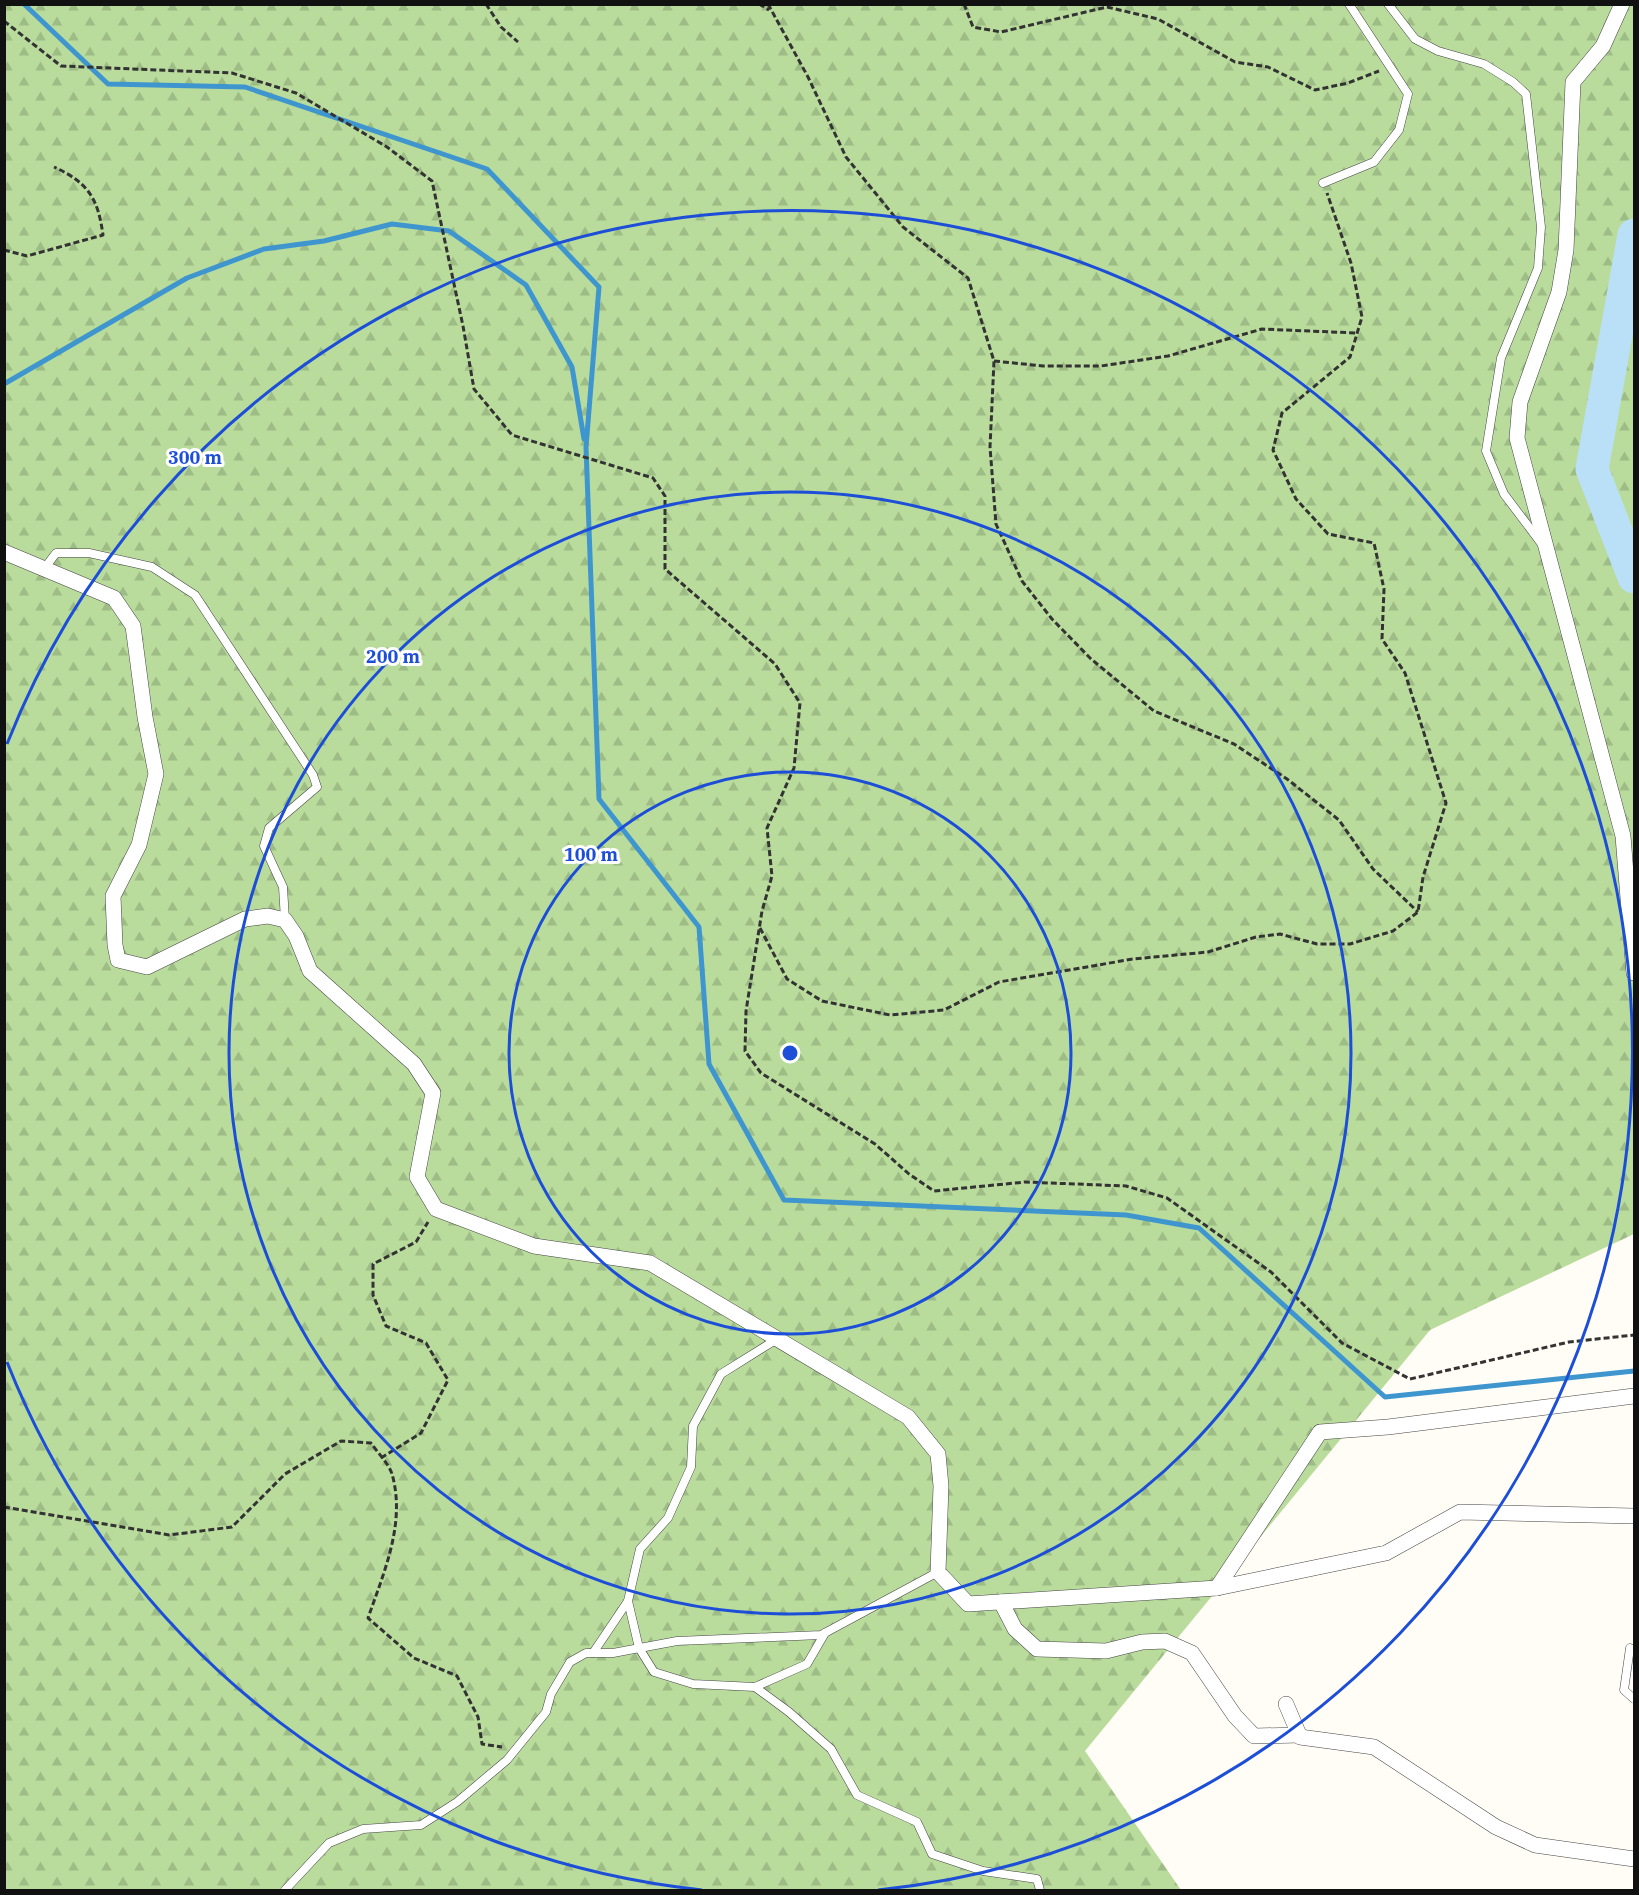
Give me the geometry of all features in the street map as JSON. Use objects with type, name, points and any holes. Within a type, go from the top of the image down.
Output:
[{"type":"street","points":[[1622,4],[1604,46],[1573,82],[1566,250],[1559,292],[1521,402],[1517,438],[1623,836],[1635,973]]},
{"type":"street","points":[[4,552],[114,598],[133,626],[145,717],[156,774],[139,846],[113,896],[115,945],[118,960],[147,967],[245,919],[268,916],[285,920],[296,936],[310,971],[414,1065],[433,1094],[417,1177],[436,1209],[534,1246],[650,1263],[908,1417],[938,1454],[941,1486],[938,1572],[969,1604],[1217,1588],[1386,1553],[1460,1512],[1635,1516]]},
{"type":"street","points":[[1217,1588],[1320,1432],[1388,1427],[1635,1396]]},
{"type":"street","points":[[1001,1602],[1015,1629],[1037,1649],[1106,1651],[1142,1642],[1166,1641],[1192,1653],[1235,1716],[1254,1736],[1300,1735],[1374,1747],[1496,1827],[1535,1845],[1635,1859]]},
{"type":"street","points":[[1286,1704],[1300,1735]]},
{"type":"lane","points":[[1323,183],[1374,162],[1400,130],[1408,94],[1349,4]]},
{"type":"lane","points":[[1388,4],[1415,39],[1438,51],[1484,64],[1513,82],[1526,94],[1541,227],[1538,268],[1501,358],[1486,451],[1504,494],[1547,552]]},
{"type":"lane","points":[[44,569],[56,553],[89,553],[152,567],[195,595],[313,775],[317,787],[269,828],[264,846],[283,887],[285,920]]},
{"type":"lane","points":[[593,1653],[628,1601],[640,1549],[668,1518],[691,1467],[693,1426],[721,1374],[777,1339]]},
{"type":"lane","points":[[285,1890],[329,1843],[363,1829],[421,1825],[457,1802],[507,1760],[546,1712],[551,1694],[570,1662],[586,1653],[639,1648],[677,1641],[820,1635],[938,1572]]},
{"type":"lane","points":[[628,1601],[639,1648],[654,1672],[693,1684],[755,1687],[807,1664],[826,1632]]},
{"type":"lane","points":[[1630,1648],[1624,1690],[1635,1699]]},
{"type":"lane","points":[[755,1687],[789,1712],[831,1749],[857,1795],[918,1821],[932,1854],[983,1871],[1037,1879],[1040,1890]]},
{"type":"path","points":[[486,4],[501,27],[518,42]]},
{"type":"path","points":[[759,4],[769,10]]},
{"type":"path","points":[[768,4],[769,10],[808,77],[846,157],[903,227],[968,278],[993,361],[990,447],[996,524],[1022,581],[1052,619],[1091,659],[1154,711],[1234,744],[1287,779],[1339,820],[1373,868],[1418,912]]},
{"type":"path","points":[[964,4],[973,27],[1001,32],[1107,7],[1158,19],[1234,62],[1268,67],[1315,90],[1348,82],[1390,67]]},
{"type":"path","points":[[4,21],[62,66],[232,73],[296,93],[387,147],[432,181],[474,389],[512,435],[653,478],[665,496],[665,569],[775,664],[800,703],[794,768],[767,828],[772,876],[759,926],[746,1011],[745,1051],[761,1073],[875,1144],[909,1174],[934,1191],[1025,1182],[1126,1186],[1167,1198],[1271,1272],[1342,1343],[1410,1379],[1569,1342],[1635,1335]]},
{"type":"path","points":[[4,250],[27,256],[103,235],[99,206],[83,185],[54,167]]},
{"type":"path","points":[[759,926],[787,979],[822,1001],[890,1015],[944,1010],[999,982],[1134,959],[1208,952],[1256,937],[1280,934],[1317,944],[1350,944],[1393,931],[1418,912],[1423,877],[1446,803],[1405,673],[1382,639],[1384,589],[1374,543],[1328,534],[1296,499],[1274,450],[1282,413],[1350,357],[1362,317],[1351,263],[1323,183]]},
{"type":"path","points":[[993,361],[1043,366],[1101,366],[1168,356],[1262,329],[1357,333]]},
{"type":"path","points":[[381,1458],[421,1433],[448,1380],[426,1343],[386,1326],[374,1295],[374,1264],[416,1242],[436,1209]]},
{"type":"path","points":[[4,1507],[168,1535],[232,1527],[285,1474],[341,1442],[371,1443],[392,1473],[395,1512],[392,1548],[368,1618],[414,1658],[457,1676],[478,1717],[482,1744],[516,1749]]},
{"type":"green space","points":[[5,5],[1634,5],[1634,1234],[1430,1330],[1085,1751],[1181,1890],[5,1890]]},
{"type":"waterway","points":[[24,4],[108,84],[245,87],[487,169],[599,287],[586,447],[599,799],[699,927],[709,1064],[784,1200],[1126,1215],[1199,1228],[1385,1397],[1634,1371]]},
{"type":"waterway","points":[[4,384],[187,278],[264,249],[324,241],[392,224],[449,231],[526,285],[572,367],[584,439]]},
{"type":"waterway","points":[[1634,235],[1592,469],[1634,577]]}]
